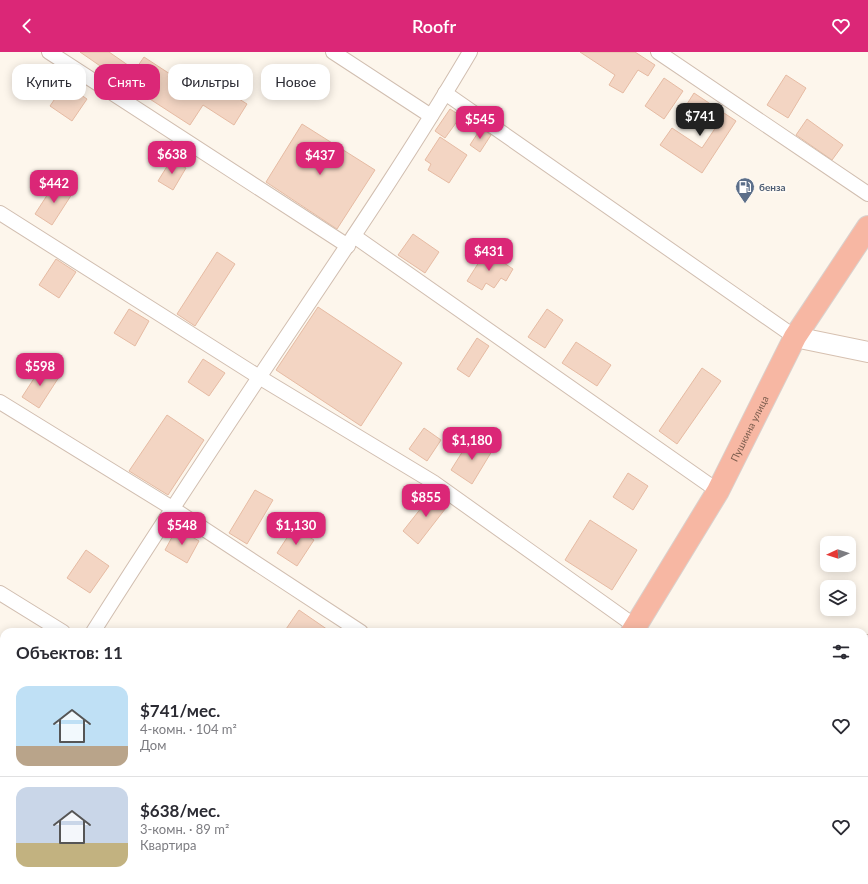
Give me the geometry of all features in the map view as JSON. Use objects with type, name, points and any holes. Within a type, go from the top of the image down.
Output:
[{"type":"highway","name":"Пушкина улица","points":[[634,628],[718,491],[795,337],[868,227]]},
{"type":"main road","points":[[795,337],[868,352]]},
{"type":"street","points":[[49,52],[351,241],[718,491]]},
{"type":"street","points":[[333,52],[430,116]]},
{"type":"street","points":[[96,628],[172,508],[351,241],[470,52]]},
{"type":"street","points":[[658,52],[868,194]]},
{"type":"street","points":[[445,93],[795,337]]},
{"type":"street","points":[[0,213],[259,377],[434,482],[632,628]]},
{"type":"street","points":[[0,402],[172,508],[356,628]]},
{"type":"street","points":[[0,593],[57,628]]},
{"type":"building","points":[[80,52],[109,52],[126,64],[97,64]]},
{"type":"building","points":[[580,52],[635,52],[655,65],[648,76],[638,70],[623,93],[609,85],[615,75]]},
{"type":"building","points":[[144,57],[155,64],[139,64]]},
{"type":"building","points":[[160,67],[168,73],[168,100],[241,100],[247,104],[234,125],[203,105],[190,125],[151,100],[160,100]]},
{"type":"building","points":[[786,75],[806,88],[788,118],[767,105]]},
{"type":"building","points":[[664,78],[683,91],[664,119],[645,106]]},
{"type":"building","points":[[694,93],[736,121],[702,173],[660,145],[672,128],[702,148],[718,124],[687,104]]},
{"type":"building","points":[[87,99],[72,121],[50,106],[54,100]]},
{"type":"building","points":[[450,109],[461,116],[445,138],[435,131]]},
{"type":"building","points":[[807,119],[843,145],[832,160],[796,135]]},
{"type":"building","points":[[302,124],[375,170],[337,229],[266,182]]},
{"type":"building","points":[[481,128],[491,135],[480,152],[470,145]]},
{"type":"building","points":[[440,137],[467,155],[449,183],[428,170],[431,164],[425,160]]},
{"type":"building","points":[[171,160],[186,168],[173,190],[158,181]]},
{"type":"building","points":[[55,183],[72,194],[52,225],[35,214]]},
{"type":"building","points":[[413,234],[439,252],[425,273],[398,255]]},
{"type":"building","points":[[486,251],[513,269],[506,281],[501,278],[494,288],[486,283],[482,290],[467,281]]},
{"type":"building","points":[[217,252],[235,264],[195,326],[177,314]]},
{"type":"building","points":[[56,259],[76,272],[59,298],[39,285]]},
{"type":"building","points":[[318,307],[402,363],[361,426],[276,370]]},
{"type":"building","points":[[129,309],[149,321],[135,346],[114,333]]},
{"type":"building","points":[[547,309],[563,320],[545,348],[528,337]]},
{"type":"building","points":[[477,338],[489,346],[469,377],[457,369]]},
{"type":"building","points":[[576,342],[611,365],[597,386],[562,363]]},
{"type":"building","points":[[203,359],[225,373],[209,396],[188,382]]},
{"type":"building","points":[[42,366],[59,377],[39,408],[22,397]]},
{"type":"building","points":[[702,368],[721,381],[677,444],[659,431]]},
{"type":"building","points":[[167,415],[204,440],[168,495],[129,471]]},
{"type":"building","points":[[424,428],[441,440],[427,461],[409,449]]},
{"type":"building","points":[[471,438],[492,451],[472,484],[451,470]]},
{"type":"building","points":[[628,473],[648,486],[633,510],[613,497]]},
{"type":"building","points":[[255,490],[273,500],[247,544],[229,533]]},
{"type":"building","points":[[433,493],[449,504],[418,544],[403,531]]},
{"type":"building","points":[[590,520],[637,550],[612,590],[565,560]]},
{"type":"building","points":[[294,527],[314,540],[297,566],[277,553]]},
{"type":"building","points":[[177,528],[199,541],[187,563],[165,550]]},
{"type":"building","points":[[86,550],[109,566],[90,593],[67,578]]},
{"type":"building","points":[[299,610],[325,628],[287,628]]},
{"type":"place","name":"бенза","points":[[745,204]]}]
